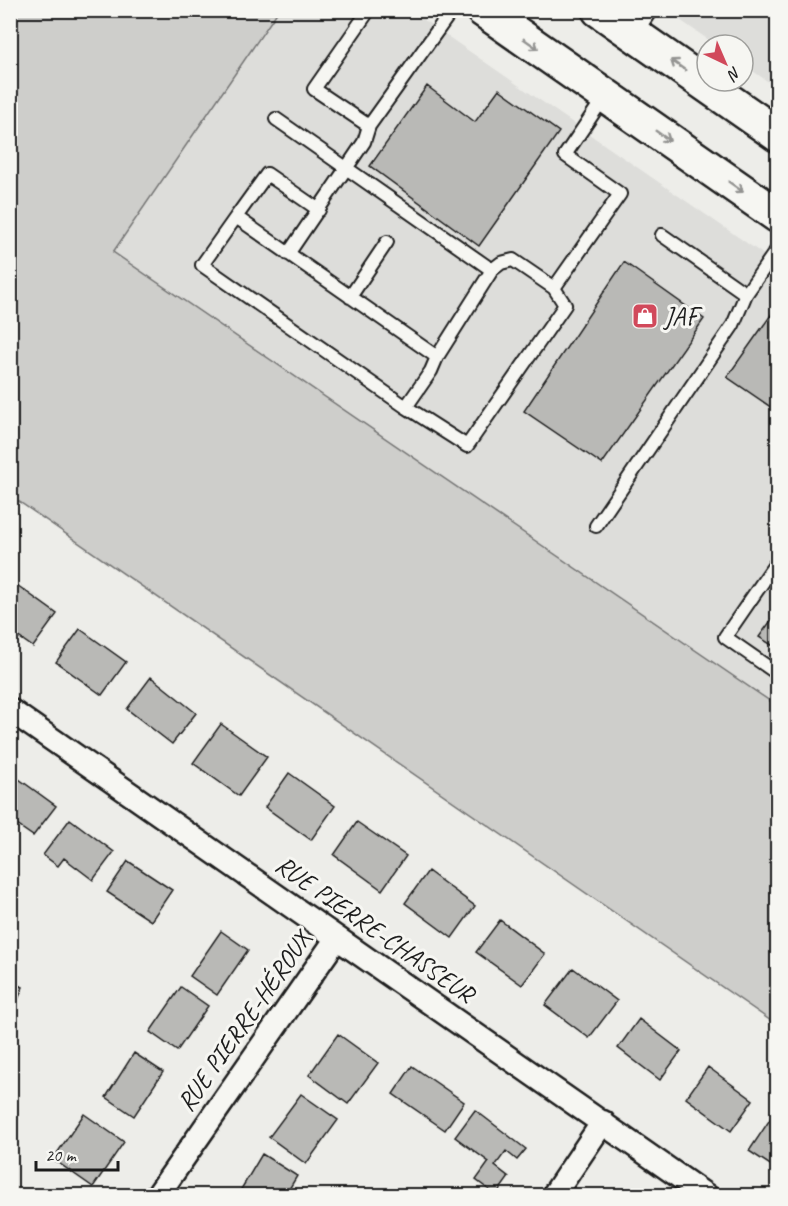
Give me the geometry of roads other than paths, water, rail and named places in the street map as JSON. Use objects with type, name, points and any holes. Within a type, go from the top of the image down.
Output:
[{"type":"main road","points":[[483,10],[777,216]]},
{"type":"main road","points":[[599,10],[643,23],[773,122]]},
{"type":"street","name":"RUE PIERRE-CHASSEUR","points":[[10,710],[707,1196]]},
{"type":"street","name":"RUE PIERRE-HÉROUX","points":[[157,1196],[337,938]]},
{"type":"street","points":[[553,1196],[603,1122]]},
{"type":"lane","points":[[369,10],[314,89],[369,126]]},
{"type":"lane","points":[[288,254],[364,142],[369,126],[452,10]]},
{"type":"lane","points":[[554,288],[620,194],[565,155],[606,95]]},
{"type":"lane","points":[[276,119],[492,270]]},
{"type":"lane","points":[[319,210],[267,174],[202,265],[406,407],[467,446],[565,305],[554,288],[513,260],[501,263],[492,270],[437,357],[431,371],[406,407]]},
{"type":"lane","points":[[236,217],[437,357]]},
{"type":"lane","points":[[662,235],[746,294]]},
{"type":"lane","points":[[350,297],[387,242]]},
{"type":"lane","points":[[596,526],[733,325],[746,294],[777,248]]},
{"type":"lane","points":[[777,560],[725,637],[777,674]]},
{"type":"place","name":"JAF","points":[[645,316]]}]
